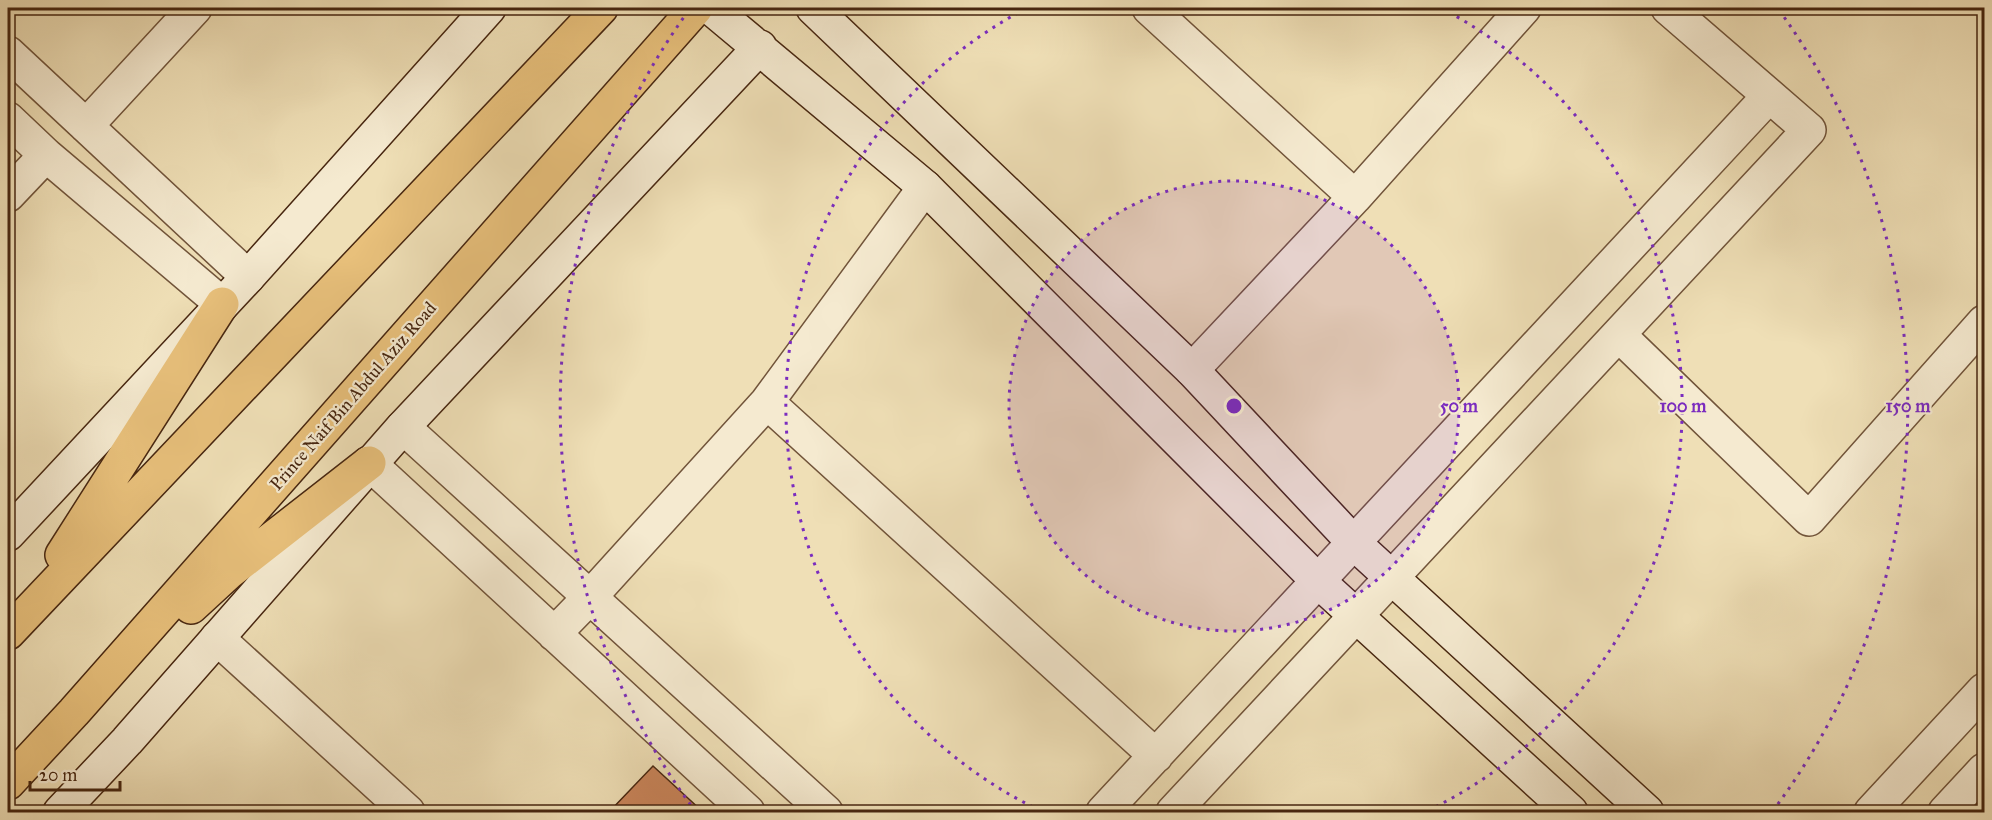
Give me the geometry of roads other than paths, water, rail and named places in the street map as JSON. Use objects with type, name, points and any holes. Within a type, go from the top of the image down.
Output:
[{"type":"highway","points":[[14,626],[601,8]]},
{"type":"highway","name":"Prince Naif Bin Abdul Aziz Road","points":[[8,783],[74,712],[696,8]]},
{"type":"highway","points":[[14,626],[222,304]]},
{"type":"highway","points":[[74,712],[228,573],[369,463]]},
{"type":"street","points":[[86,126],[195,8]]},
{"type":"street","points":[[8,534],[248,277],[489,8]]},
{"type":"street","points":[[711,8],[925,187],[1318,581],[1571,813]]},
{"type":"street","points":[[813,8],[1192,370],[1354,543],[1647,813]]},
{"type":"street","points":[[1149,8],[1355,197]]},
{"type":"street","points":[[1192,370],[1355,197],[1524,8]]},
{"type":"street","points":[[1173,813],[1809,130],[1668,8]]},
{"type":"street","points":[[60,813],[127,741],[369,463],[760,47]]},
{"type":"street","points":[[8,53],[248,277]]},
{"type":"street","points":[[1103,813],[1769,96]]},
{"type":"street","points":[[8,119],[222,304]]},
{"type":"street","points":[[8,195],[46,154]]},
{"type":"street","points":[[554,634],[767,402],[925,187]]},
{"type":"street","points":[[1619,335],[1809,519],[1984,322]]},
{"type":"street","points":[[767,402],[1156,756]]},
{"type":"street","points":[[403,427],[826,813]]},
{"type":"street","points":[[369,463],[748,813]]},
{"type":"street","points":[[217,638],[391,807]]},
{"type":"street","points":[[1871,813],[1984,690]]},
{"type":"street","points":[[1945,813],[1983,775]]}]
